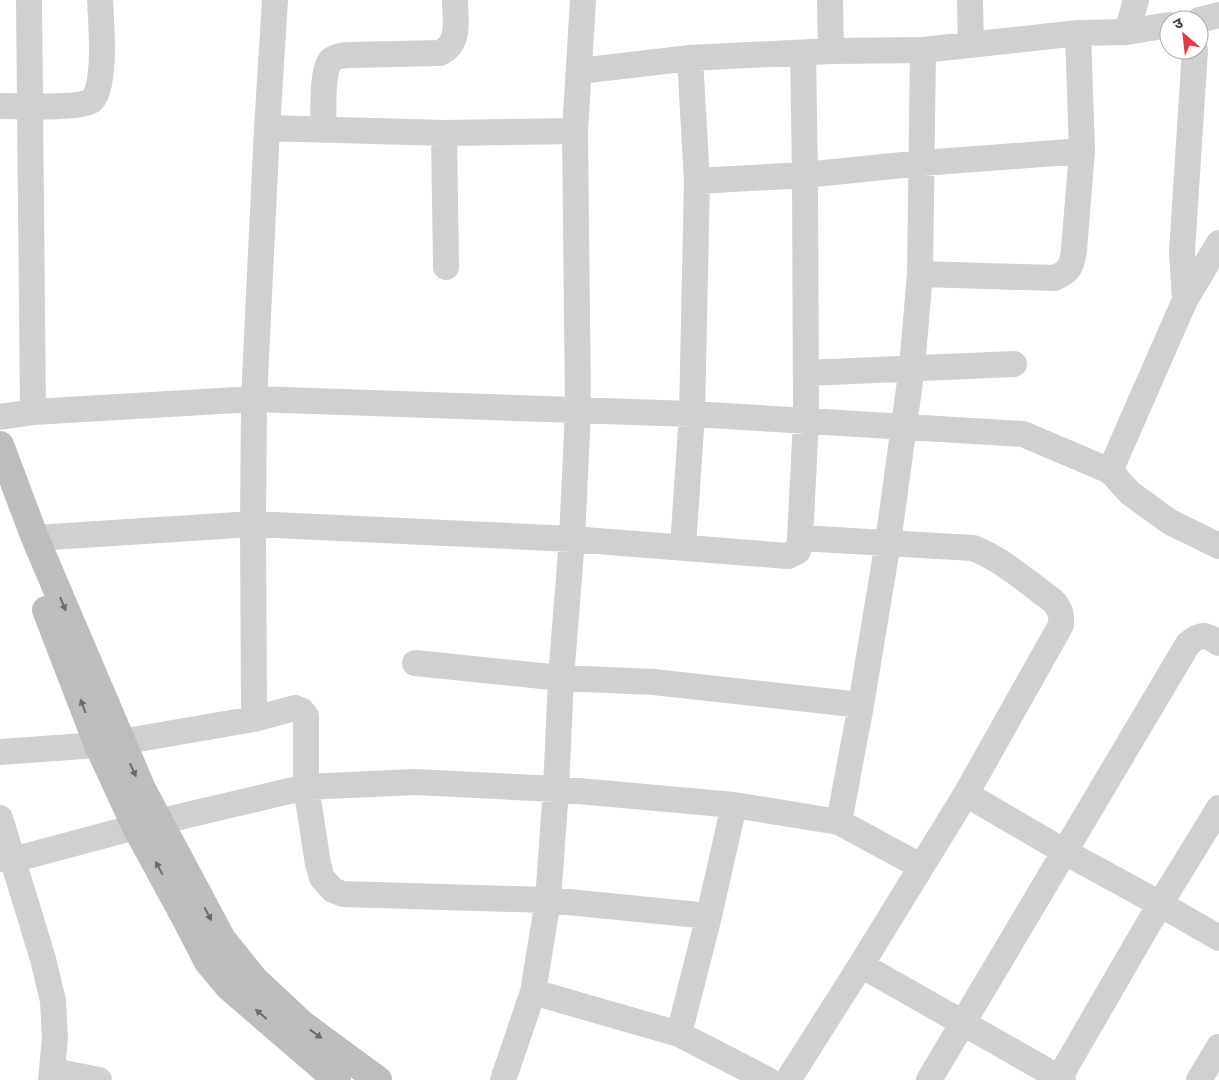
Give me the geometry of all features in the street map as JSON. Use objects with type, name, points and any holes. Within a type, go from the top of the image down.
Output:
[{"type":"street","points":[[28,0],[33,412]]},
{"type":"street","points":[[0,106],[75,106],[92,101],[97,92],[102,64],[100,0]]},
{"type":"street","points":[[254,719],[254,399],[275,0]]},
{"type":"street","points":[[323,130],[326,70],[332,60],[340,56],[350,55],[440,53],[452,44],[455,36],[455,0]]},
{"type":"street","points":[[503,1080],[533,992],[548,900],[561,678],[572,539],[578,410],[575,131],[583,0]]},
{"type":"street","points":[[830,0],[832,51]]},
{"type":"street","points":[[970,0],[971,45]]},
{"type":"street","points":[[1127,32],[1136,0]]},
{"type":"street","points":[[580,71],[690,58],[832,51],[924,50],[1078,33],[1127,32],[1159,27]]},
{"type":"street","points":[[920,274],[1054,278],[1065,274],[1072,263],[1074,250],[1082,152],[1078,33]]},
{"type":"street","points":[[839,822],[861,705],[888,542],[912,367],[920,274],[924,50]]},
{"type":"street","points":[[35,538],[253,524],[572,539],[788,556],[798,551],[806,422],[803,53]]},
{"type":"street","points":[[683,547],[692,414],[697,181],[690,58]]},
{"type":"street","points":[[1185,300],[1182,252],[1194,60]]},
{"type":"street","points":[[267,128],[444,133],[575,131]]},
{"type":"street","points":[[444,133],[446,267]]},
{"type":"street","points":[[697,181],[805,175],[922,162],[1082,152]]},
{"type":"street","points":[[1110,471],[1185,300],[1219,243]]},
{"type":"street","points":[[806,373],[1014,364]]},
{"type":"street","points":[[0,417],[33,412],[254,399],[692,414],[1022,434],[1110,471],[1130,493],[1170,522],[1219,546]]},
{"type":"street","points":[[0,445],[109,744]]},
{"type":"street","points":[[0,490],[109,744],[147,824],[188,923],[208,962],[229,987],[331,1078]]},
{"type":"street","points":[[788,1080],[966,794],[1060,625],[1062,616],[1059,607],[1052,600],[984,552],[973,548],[800,538]]},
{"type":"street","points":[[929,1080],[1188,644],[1200,636],[1208,636],[1219,643]]},
{"type":"street","points":[[415,663],[561,678],[654,682],[861,705]]},
{"type":"street","points":[[0,752],[109,744],[254,719],[294,708],[302,711],[306,716],[306,787],[322,878],[333,890],[343,894],[548,900],[710,916]]},
{"type":"street","points":[[6,860],[147,824],[306,787],[415,782],[556,789],[734,805],[839,822],[920,866]]},
{"type":"street","points":[[966,794],[1219,938]]},
{"type":"street","points":[[680,1034],[710,916],[734,805]]},
{"type":"street","points":[[861,965],[964,1022],[1060,1079],[1160,904],[1219,808]]},
{"type":"street","points":[[0,818],[6,860],[43,959],[53,1001],[55,1038],[52,1076],[99,1080]]},
{"type":"street","points":[[147,824],[222,939],[255,980],[302,1024],[378,1080]]},
{"type":"street","points":[[533,992],[680,1034],[768,1080]]},
{"type":"street","points":[[1199,1080],[1219,1047]]}]
